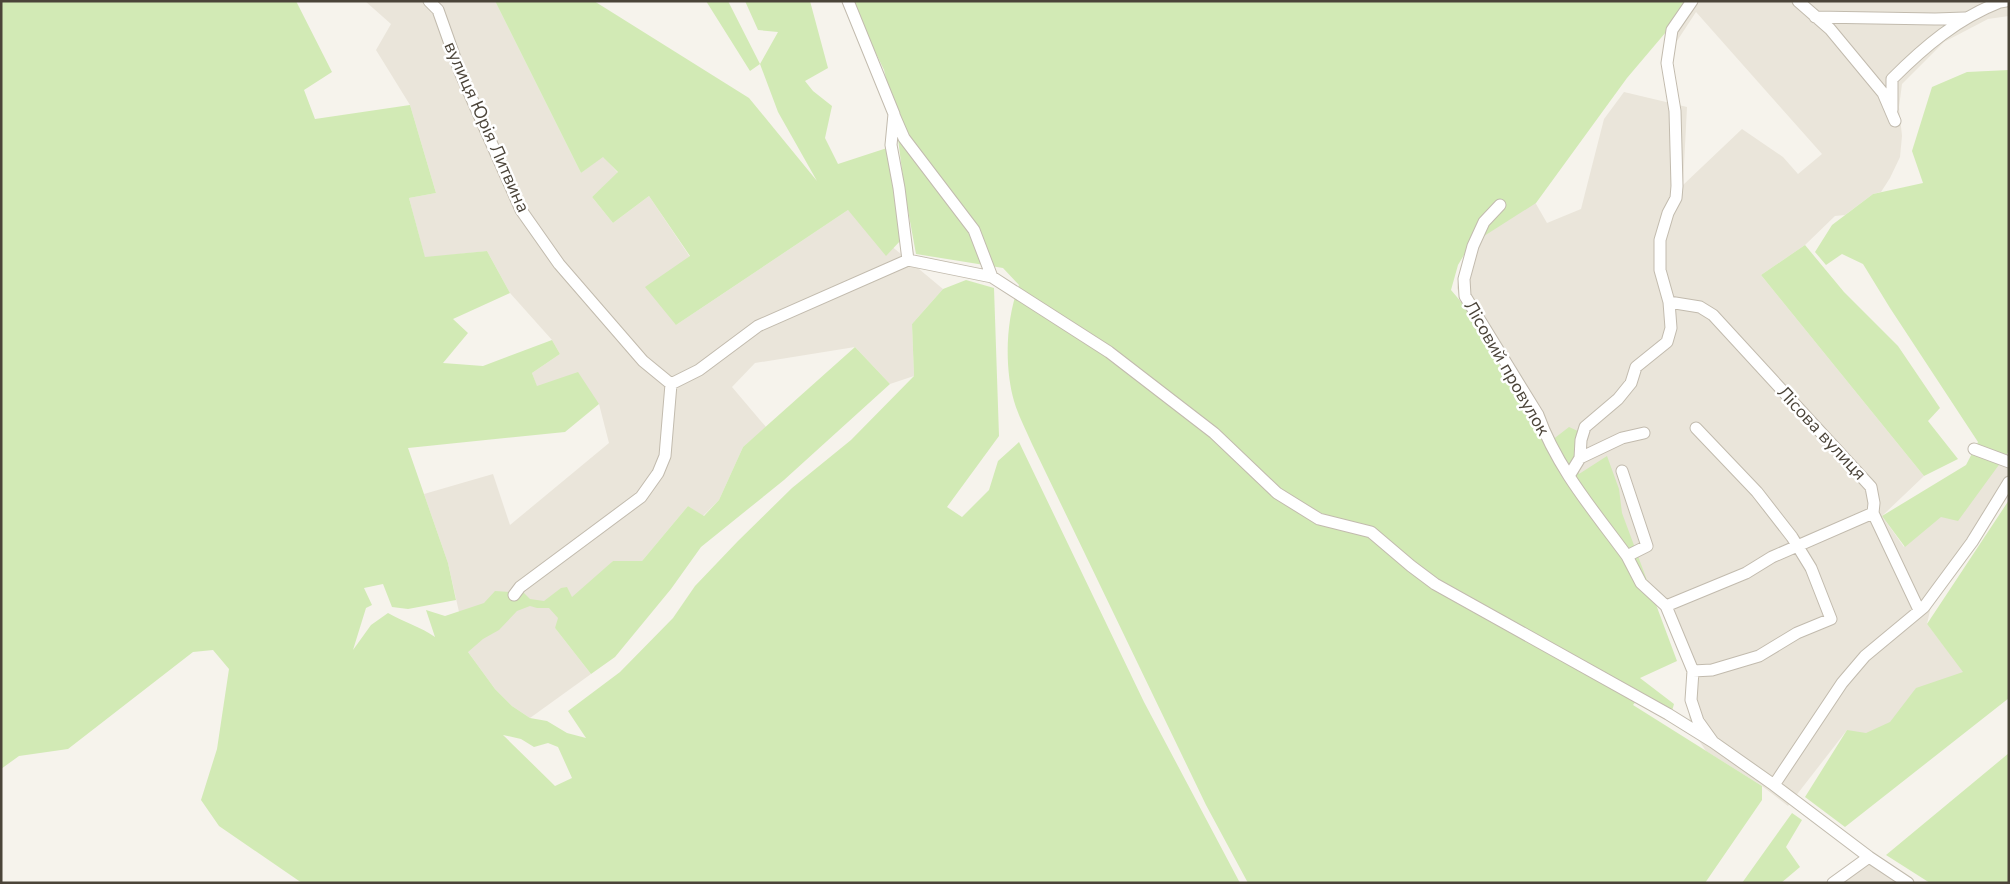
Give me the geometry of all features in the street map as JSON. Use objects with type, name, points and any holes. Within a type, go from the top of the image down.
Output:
[{"type":"street","name":"вулиця Юрія Литвина","points":[[429,1],[438,10],[460,72],[521,210],[559,264],[643,361],[671,384]]},
{"type":"street","points":[[848,1],[904,138],[974,230],[992,277]]},
{"type":"street","points":[[1569,476],[1580,458],[1584,427],[1618,399],[1631,383],[1636,367],[1667,342],[1671,328],[1669,302],[1660,270],[1660,240],[1668,213],[1676,198],[1677,186],[1675,112],[1667,63],[1672,30],[1692,1]]},
{"type":"street","points":[[1798,1],[1830,29],[1883,93],[1892,110],[1895,122]]},
{"type":"street","points":[[1892,110],[1892,79],[1922,51],[1965,18],[2006,1]]},
{"type":"street","points":[[1815,17],[1965,18]]},
{"type":"street","points":[[894,114],[892,145],[908,260]]},
{"type":"street","name":"Лісовий провулок","points":[[1500,204],[1484,222],[1473,246],[1464,279],[1465,296],[1538,415],[1546,436],[1585,502],[1627,556]]},
{"type":"street","points":[[514,595],[520,587],[641,498],[658,473],[665,456],[671,384],[699,370],[758,326],[908,260],[992,277],[1109,352],[1214,433],[1277,493],[1319,519],[1371,532],[1435,584],[1668,714],[1713,742],[1774,785],[1869,857],[1908,883]]},
{"type":"street","name":"Лісова вулиця","points":[[1669,302],[1700,307],[1713,315],[1871,487],[1874,503],[1873,513]]},
{"type":"street","points":[[1693,671],[1712,670],[1759,656],[1796,633],[1830,619],[1811,568],[1798,546],[1757,492],[1696,428]]},
{"type":"street","points":[[1580,458],[1622,438],[1644,433]]},
{"type":"street","points":[[1974,449],[2009,462]]},
{"type":"street","points":[[1622,471],[1647,546],[1627,556],[1641,583],[1666,606],[1693,671],[1692,700],[1698,721],[1713,742]]},
{"type":"street","points":[[1774,785],[1842,684],[1865,656],[1924,606],[1972,542],[2009,482]]},
{"type":"street","points":[[1666,606],[1746,573],[1772,558],[1873,513],[1919,610]]},
{"type":"street","points":[[1833,883],[1869,857]]},
{"type":"shaded area","points":[[365,1],[495,1],[581,173],[603,156],[618,173],[592,197],[613,223],[649,196],[690,257],[676,325],[848,210],[943,289],[912,324],[914,376],[890,384],[855,347],[755,363],[732,387],[766,427],[743,447],[719,500],[703,516],[688,506],[642,561],[613,561],[555,628],[591,674],[530,718],[512,706],[495,689],[468,652],[448,563],[424,494],[493,474],[510,525],[609,443],[599,404],[537,387],[532,373],[560,354],[552,340],[510,293],[487,251],[425,258],[409,198],[436,193],[410,105],[376,50],[391,24]]},
{"type":"shaded area","points":[[1627,1],[2009,1],[2009,16],[1988,19],[1944,42],[1902,84],[1899,107],[1902,136],[1900,157],[1881,192],[1873,194],[1845,215],[1835,216],[1805,245],[1761,275],[1924,476],[1882,516],[1904,547],[1986,448],[2009,458],[2009,490],[1931,606],[1927,624],[1964,672],[1877,751],[1847,730],[1788,806],[1762,786],[1706,751],[1690,727],[1685,659],[1664,609],[1533,416],[1462,303],[1457,288],[1459,275],[1473,233],[1528,190],[1547,223],[1581,209],[1604,119],[1624,92],[1687,107],[1683,185],[1742,129],[1783,157],[1798,174],[1822,154],[1696,12],[1677,41]]},
{"type":"shaded area","points":[[1866,861],[1900,883],[1841,883]]},
{"type":"green space","points":[[1,1],[296,1],[332,72],[304,90],[315,119],[410,105],[436,193],[409,198],[425,257],[487,251],[510,293],[453,319],[468,333],[443,363],[483,366],[552,340],[560,354],[532,373],[537,386],[578,372],[599,404],[565,432],[408,448],[448,563],[456,600],[408,609],[392,607],[383,584],[364,588],[372,605],[366,608],[353,650],[371,625],[388,613],[435,637],[426,610],[445,616],[484,603],[495,591],[524,593],[530,599],[544,601],[561,588],[567,587],[572,597],[613,561],[642,561],[688,506],[704,516],[719,500],[743,447],[855,347],[890,384],[784,480],[701,547],[671,589],[615,657],[591,674],[555,628],[558,618],[549,608],[530,606],[517,611],[499,630],[483,639],[468,652],[495,689],[512,706],[530,718],[547,721],[567,733],[586,738],[568,711],[620,672],[673,618],[695,586],[738,541],[792,488],[851,440],[914,376],[912,324],[943,289],[966,280],[994,288],[999,436],[947,507],[962,517],[989,490],[998,461],[1019,442],[1144,702],[1240,883],[302,883],[219,826],[201,800],[217,749],[229,669],[213,650],[193,652],[68,749],[19,756],[1,769]],"holes":[[[503,735],[521,739],[534,747],[548,743],[558,747],[572,778],[555,786]]]},
{"type":"green space","points":[[495,1],[594,1],[749,98],[817,181],[778,112],[760,64],[778,32],[758,30],[745,1],[810,1],[828,68],[805,81],[813,91],[832,106],[825,138],[838,164],[887,148],[901,240],[886,256],[848,210],[676,325],[645,287],[690,256],[649,196],[613,223],[592,197],[618,172],[603,157],[581,173]]},
{"type":"green space","points":[[706,1],[728,1],[760,64],[750,71]]},
{"type":"green space","points":[[854,1],[1687,1],[1666,32],[1627,78],[1536,203],[1470,245],[1458,265],[1451,290],[1462,303],[1547,444],[1569,427],[1580,432],[1579,474],[1607,456],[1619,489],[1622,513],[1677,661],[1640,678],[1674,704],[1672,711],[1641,695],[1633,705],[1762,786],[1762,800],[1705,883],[1248,883],[1206,805],[1018,412],[1009,373],[1008,342],[1011,312],[1019,285],[1003,268],[916,254],[905,194],[895,115],[884,70],[855,10]]},
{"type":"green space","points":[[2009,70],[2009,451],[1958,521],[1941,517],[1905,547],[1882,516],[1966,465],[1978,442],[1863,264],[1842,254],[1826,265],[1815,252],[1832,225],[1873,194],[1923,183],[1912,151],[1932,87],[1967,72]]},
{"type":"green space","points":[[1805,245],[1844,292],[1898,346],[1940,408],[1928,421],[1958,459],[1924,476],[1761,275]]},
{"type":"green space","points":[[2009,500],[2009,698],[1845,827],[1805,797],[1847,730],[1866,733],[1890,722],[1916,688],[1963,672],[1927,624]]},
{"type":"green space","points":[[2009,753],[2009,883],[1930,883],[1886,855]]},
{"type":"green space","points":[[1792,813],[1802,820],[1786,847],[1800,867],[1781,883],[1742,883]]}]
